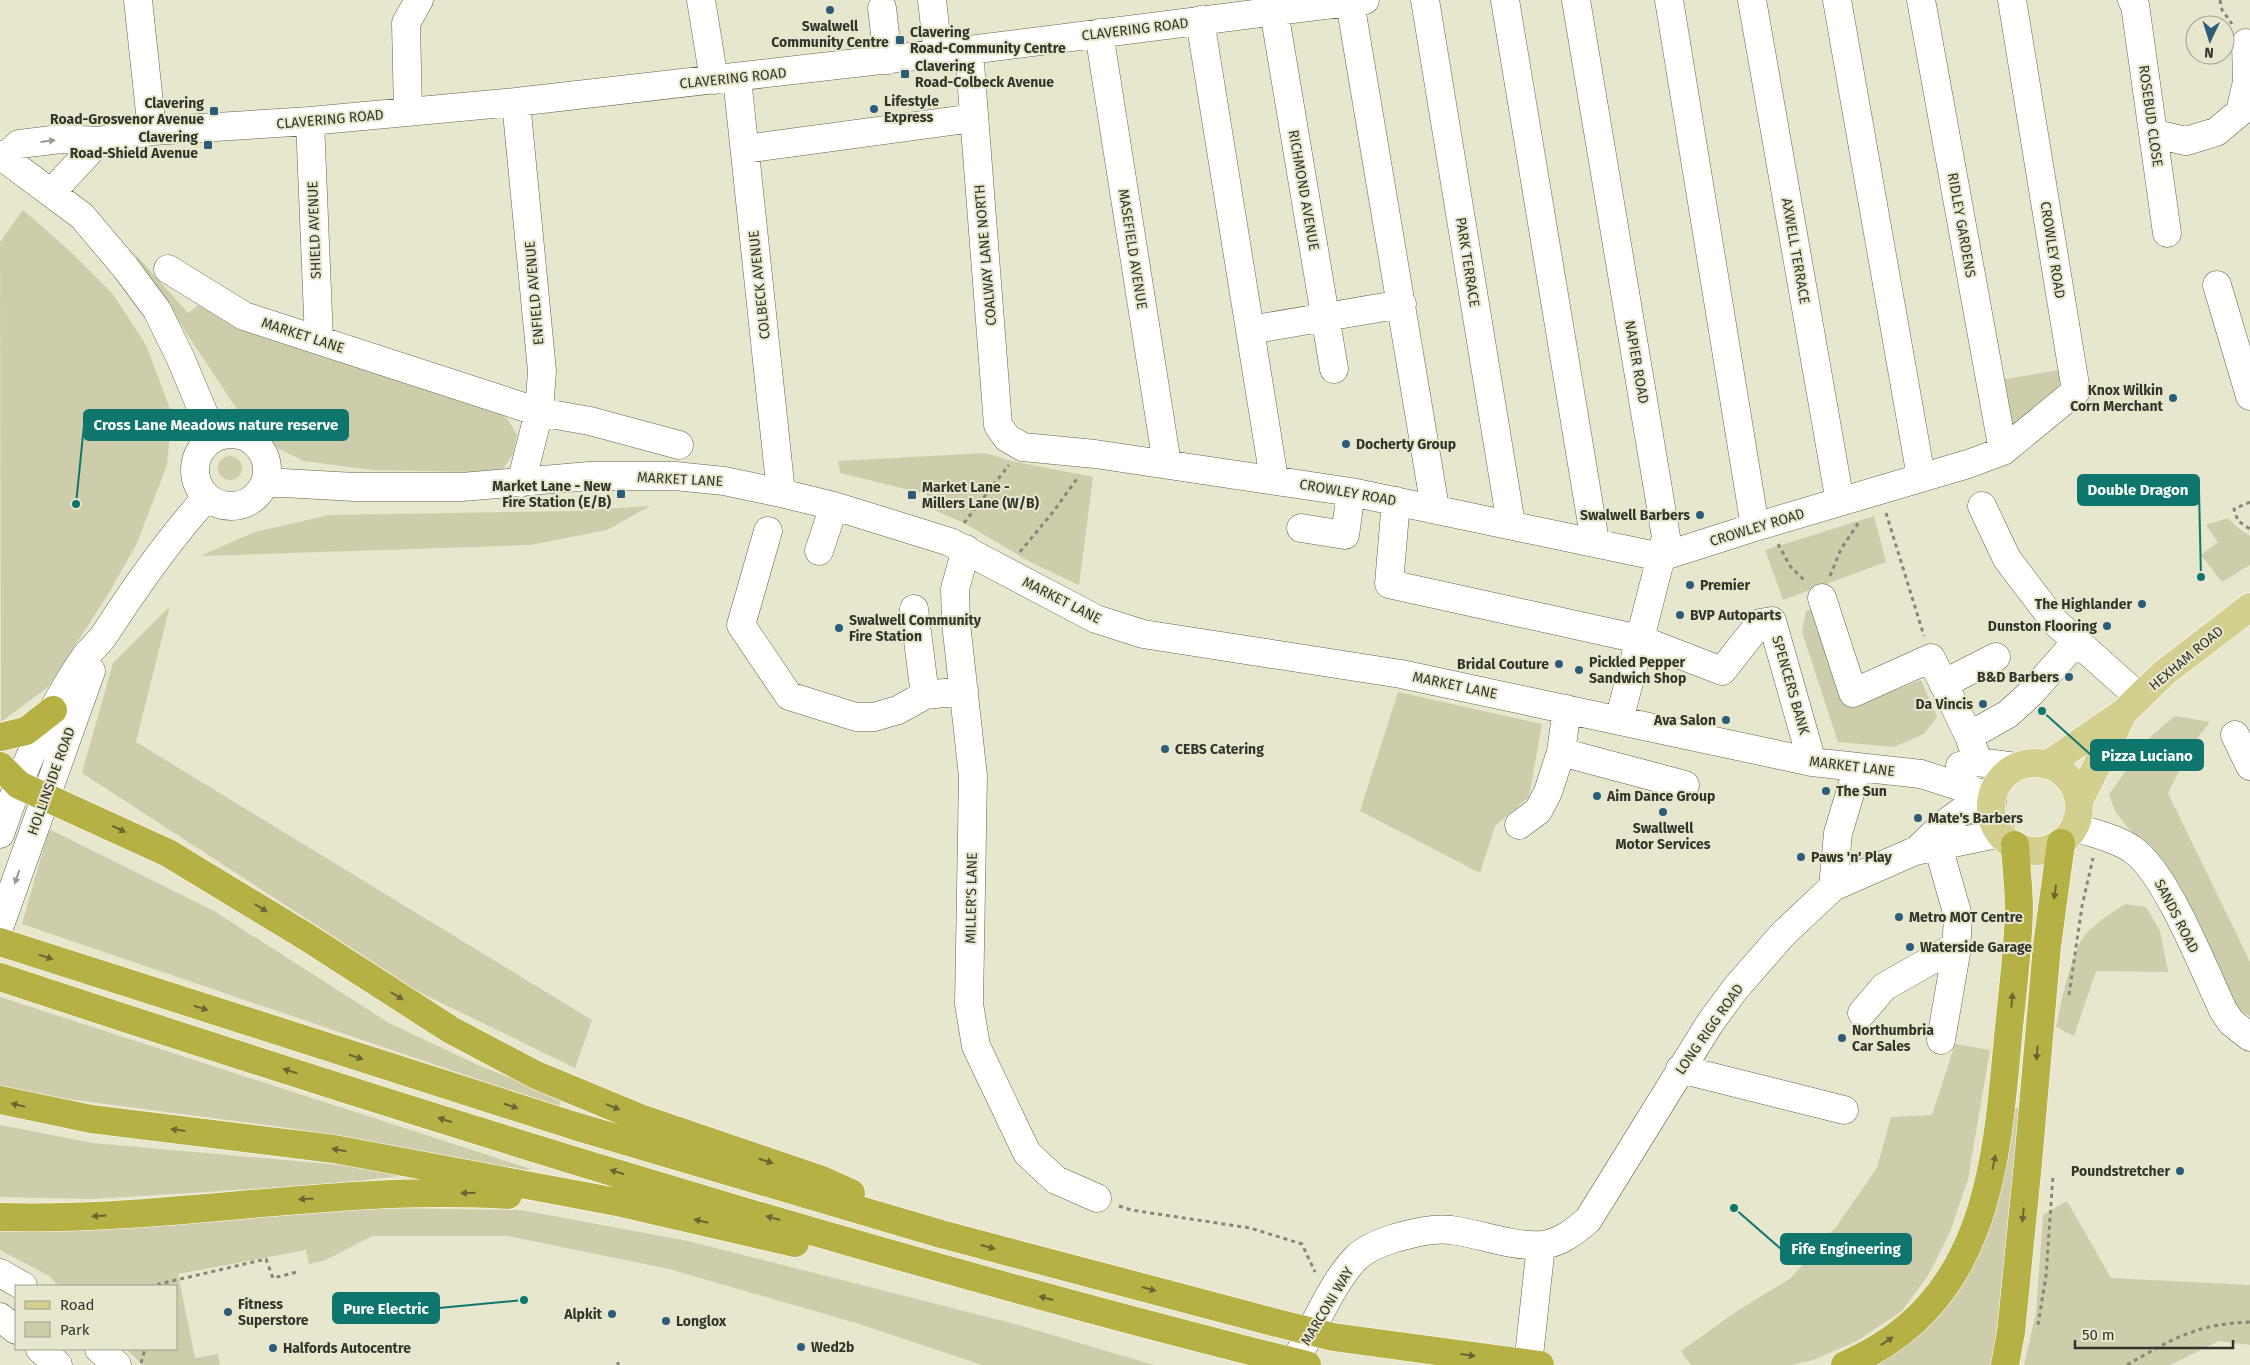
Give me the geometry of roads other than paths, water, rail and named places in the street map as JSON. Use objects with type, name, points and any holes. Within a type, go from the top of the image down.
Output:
[{"type":"highway","points":[[0,737],[26,731],[53,710]]},
{"type":"highway","points":[[9,776],[46,796],[168,853],[305,936],[444,1025],[536,1075],[640,1118],[822,1180],[941,1234]]},
{"type":"highway","points":[[2005,1365],[2011,1332],[2028,1163],[2047,946],[2079,836]]},
{"type":"highway","points":[[1845,1365],[1894,1337],[1927,1308],[1953,1273],[1977,1224],[1986,1198],[1999,1137],[2019,901],[2008,839]]},
{"type":"highway","points":[[0,942],[578,1127],[941,1234],[1440,1365]]},
{"type":"highway","points":[[0,976],[410,1109],[903,1257],[1074,1306],[1307,1365]]},
{"type":"highway","points":[[0,1100],[92,1119],[334,1148],[622,1203],[821,1248],[903,1257]]},
{"type":"highway","points":[[0,1217],[81,1218],[334,1197],[476,1193],[622,1203]]},
{"type":"highway","points":[[1074,1306],[1234,1365]]},
{"type":"highway","points":[[1333,1337],[1540,1365]]},
{"type":"main road","name":"HEXHAM ROAD","points":[[2047,765],[2132,704],[2194,648],[2250,607]]},
{"type":"main road","name":"HEXHAM ROAD","points":[[2079,801],[2132,704]]},
{"type":"main road","points":[[2037,764],[2047,765],[2061,772],[2069,780],[2079,801],[2079,836],[2038,850],[2026,849],[2008,839],[1993,817],[1992,799],[1997,782],[2016,767],[2037,764]]},
{"type":"street","points":[[138,0],[152,131]]},
{"type":"street","points":[[408,112],[406,23],[419,0]]},
{"type":"street","name":"COLBECK AVENUE","points":[[701,0],[745,149],[781,493]]},
{"type":"street","points":[[932,0],[938,54]]},
{"type":"street","name":"PARK TERRACE","points":[[1425,0],[1512,524]]},
{"type":"street","points":[[1505,0],[1595,542]]},
{"type":"street","name":"NAPIER ROAD","points":[[1576,0],[1666,537],[1619,721]]},
{"type":"street","points":[[1669,0],[1761,525]]},
{"type":"street","name":"AXWELL TERRACE","points":[[1752,0],[1840,502]]},
{"type":"street","points":[[1837,0],[1921,477]]},
{"type":"street","name":"RIDLEY GARDENS","points":[[1922,0],[2002,451]]},
{"type":"street","name":"CROWLEY ROAD","points":[[1023,447],[1095,454],[1274,479],[1351,492],[1512,524],[1661,557],[1761,525],[1968,464],[2002,451],[2076,391],[2012,0]]},
{"type":"street","name":"ROSEBUD CLOSE","points":[[2132,0],[2154,134],[2167,233]]},
{"type":"street","points":[[1358,1],[1402,304],[1435,508]]},
{"type":"street","name":"CLAVERING ROAD","points":[[2,156],[19,144],[62,139],[99,141],[152,131],[310,121],[516,102],[888,60],[1358,1]]},
{"type":"street","points":[[882,8],[888,60]]},
{"type":"street","name":"RICHMOND AVENUE","points":[[1274,11],[1334,369]]},
{"type":"street","points":[[1200,20],[1274,479]]},
{"type":"street","name":"MASEFIELD AVENUE","points":[[1099,33],[1167,464]]},
{"type":"street","points":[[2154,134],[2186,141],[2216,132],[2240,112],[2247,82],[2246,43]]},
{"type":"street","name":"COALWAY LANE NORTH","points":[[969,50],[998,425],[1007,438],[1023,447]]},
{"type":"street","name":"ENFIELD AVENUE","points":[[516,102],[542,371],[539,412],[521,483]]},
{"type":"street","points":[[745,149],[974,118]]},
{"type":"street","name":"SHIELD AVENUE","points":[[310,121],[319,340]]},
{"type":"street","points":[[51,193],[99,141]]},
{"type":"street","points":[[2,156],[82,216],[125,267],[157,310],[187,373],[214,438]]},
{"type":"street","name":"MARKET LANE","points":[[168,269],[244,316],[539,412],[590,421],[679,446]]},
{"type":"street","points":[[2217,285],[2250,396]]},
{"type":"street","points":[[1250,330],[1402,304]]},
{"type":"street","points":[[226,434],[238,435],[250,439],[259,447],[266,464],[266,482],[260,493],[251,500],[240,505],[217,504],[207,498],[200,488],[196,478],[195,466],[198,455],[205,445],[214,438],[226,434]]},
{"type":"street","name":"MARKET LANE","points":[[266,482],[462,487],[589,476],[675,476],[724,481],[834,506],[958,545],[1096,619],[1144,634],[1401,674],[1812,762],[1921,774],[1992,799]]},
{"type":"street","points":[[1301,528],[1345,534],[1351,492]]},
{"type":"street","name":"HOLLINSIDE ROAD","points":[[3,826],[9,776],[32,749],[86,656],[103,636],[148,569],[207,498]]},
{"type":"street","points":[[1396,501],[1389,584],[1639,639]]},
{"type":"street","points":[[819,551],[834,506]]},
{"type":"street","points":[[1982,506],[2007,559],[2055,622],[2076,642],[2132,704]]},
{"type":"street","points":[[768,531],[741,625],[788,696],[856,717],[874,718],[898,710],[924,695],[964,691]]},
{"type":"street","name":"MILLER'S LANE","points":[[958,545],[955,589],[956,623],[973,776],[969,1004],[976,1046],[1027,1153],[1056,1180],[1097,1198]]},
{"type":"street","points":[[1822,598],[1853,693],[1931,658],[1969,736],[1978,762]]},
{"type":"street","points":[[914,609],[924,695]]},
{"type":"street","name":"SPENCERS BANK","points":[[1639,639],[1722,671],[1760,623],[1772,620],[1812,762]]},
{"type":"street","name":"HOLLINSIDE ROAD","points":[[0,925],[103,636]]},
{"type":"street","points":[[1969,736],[2008,714],[2031,693],[2076,642]]},
{"type":"street","points":[[1943,684],[1996,657]]},
{"type":"street","points":[[1519,825],[1538,811],[1548,792],[1560,752],[1567,709]]},
{"type":"street","points":[[2235,735],[2250,766]]},
{"type":"street","points":[[1560,752],[1685,785]]},
{"type":"street","name":"MARKET LANE","points":[[1921,774],[1978,762],[2016,767]]},
{"type":"street","points":[[1833,887],[1838,832],[1858,767]]},
{"type":"street","points":[[1927,848],[1943,826],[1962,811],[1992,799]]},
{"type":"street","name":"SANDS ROAD","points":[[2079,836],[2120,842],[2133,850],[2155,873],[2183,924],[2223,1010],[2236,1026],[2250,1037]]},
{"type":"street","points":[[1927,848],[2008,839]]},
{"type":"street","points":[[1927,848],[1958,916],[1956,946],[1941,1040]]},
{"type":"street","name":"LONG RIGG ROAD","points":[[1542,1244],[1560,1240],[1573,1233],[1588,1220],[1710,1022],[1735,988],[1782,934],[1833,887],[1927,848]]},
{"type":"street","points":[[1862,1013],[1884,987],[1956,946]]},
{"type":"street","points":[[1680,1069],[1844,1110]]},
{"type":"street","name":"MARCONI WAY","points":[[1293,1365],[1342,1276],[1358,1257],[1374,1246],[1414,1232],[1451,1230],[1509,1242],[1542,1244]]},
{"type":"street","points":[[1528,1365],[1542,1244]]},
{"type":"street","points":[[0,1273],[22,1285]]},
{"type":"street","points":[[0,1317],[15,1329]]},
{"type":"street","points":[[41,1350],[58,1365]]},
{"type":"street","points":[[100,1350],[117,1365]]},
{"type":"place","name":"Swalwell Community Centre","points":[[830,10]]},
{"type":"place","name":"Clavering Road-Community Centre","points":[[900,40]]},
{"type":"place","name":"Clavering Road-Colbeck Avenue","points":[[905,74]]},
{"type":"place","name":"Lifestyle Express","points":[[874,109]]},
{"type":"place","name":"Clavering Road-Grosvenor Avenue","points":[[214,111]]},
{"type":"place","name":"Clavering Road-Shield Avenue","points":[[208,145]]},
{"type":"place","name":"Knox Wilkin Corn Merchant","points":[[2173,398]]},
{"type":"place","name":"Docherty Group","points":[[1346,444]]},
{"type":"place","name":"Market Lane - New Fire Station (E/B)","points":[[621,494]]},
{"type":"place","name":"Market Lane - Millers Lane (W/B)","points":[[912,495]]},
{"type":"place","name":"Cross Lane Meadows nature reserve","points":[[76,504]]},
{"type":"place","name":"Swalwell Barbers","points":[[1700,515]]},
{"type":"place","name":"Double Dragon","points":[[2201,577]]},
{"type":"place","name":"Premier","points":[[1690,585]]},
{"type":"place","name":"The Highlander","points":[[2142,604]]},
{"type":"place","name":"BVP Autoparts","points":[[1680,615]]},
{"type":"place","name":"Dunston Flooring","points":[[2107,626]]},
{"type":"place","name":"Swalwell Community Fire Station","points":[[839,628]]},
{"type":"place","name":"Bridal Couture","points":[[1559,664]]},
{"type":"place","name":"Pickled Pepper Sandwich Shop","points":[[1579,670]]},
{"type":"place","name":"B&D Barbers","points":[[2069,677]]},
{"type":"place","name":"Da Vincis","points":[[1983,704]]},
{"type":"place","name":"Pizza Luciano","points":[[2042,711]]},
{"type":"place","name":"Ava Salon","points":[[1726,720]]},
{"type":"place","name":"CEBS Catering","points":[[1165,749]]},
{"type":"place","name":"The Sun","points":[[1826,791]]},
{"type":"place","name":"Aim Dance Group","points":[[1597,796]]},
{"type":"place","name":"Swallwell Motor Services","points":[[1663,812]]},
{"type":"place","name":"Mate's Barbers","points":[[1918,818]]},
{"type":"place","name":"Paws 'n' Play","points":[[1801,857]]},
{"type":"place","name":"Metro MOT Centre","points":[[1899,917]]},
{"type":"place","name":"Waterside Garage","points":[[1910,947]]},
{"type":"place","name":"Northumbria Car Sales","points":[[1842,1038]]},
{"type":"place","name":"Poundstretcher","points":[[2180,1171]]},
{"type":"place","name":"Fife Engineering","points":[[1734,1208]]},
{"type":"place","name":"Pure Electric","points":[[524,1300]]},
{"type":"place","name":"Fitness Superstore","points":[[228,1312]]},
{"type":"place","name":"Alpkit","points":[[612,1314]]},
{"type":"place","name":"Longlox","points":[[666,1321]]},
{"type":"place","name":"Wed2b","points":[[801,1347]]},
{"type":"place","name":"Halfords Autocentre","points":[[273,1348]]}]
